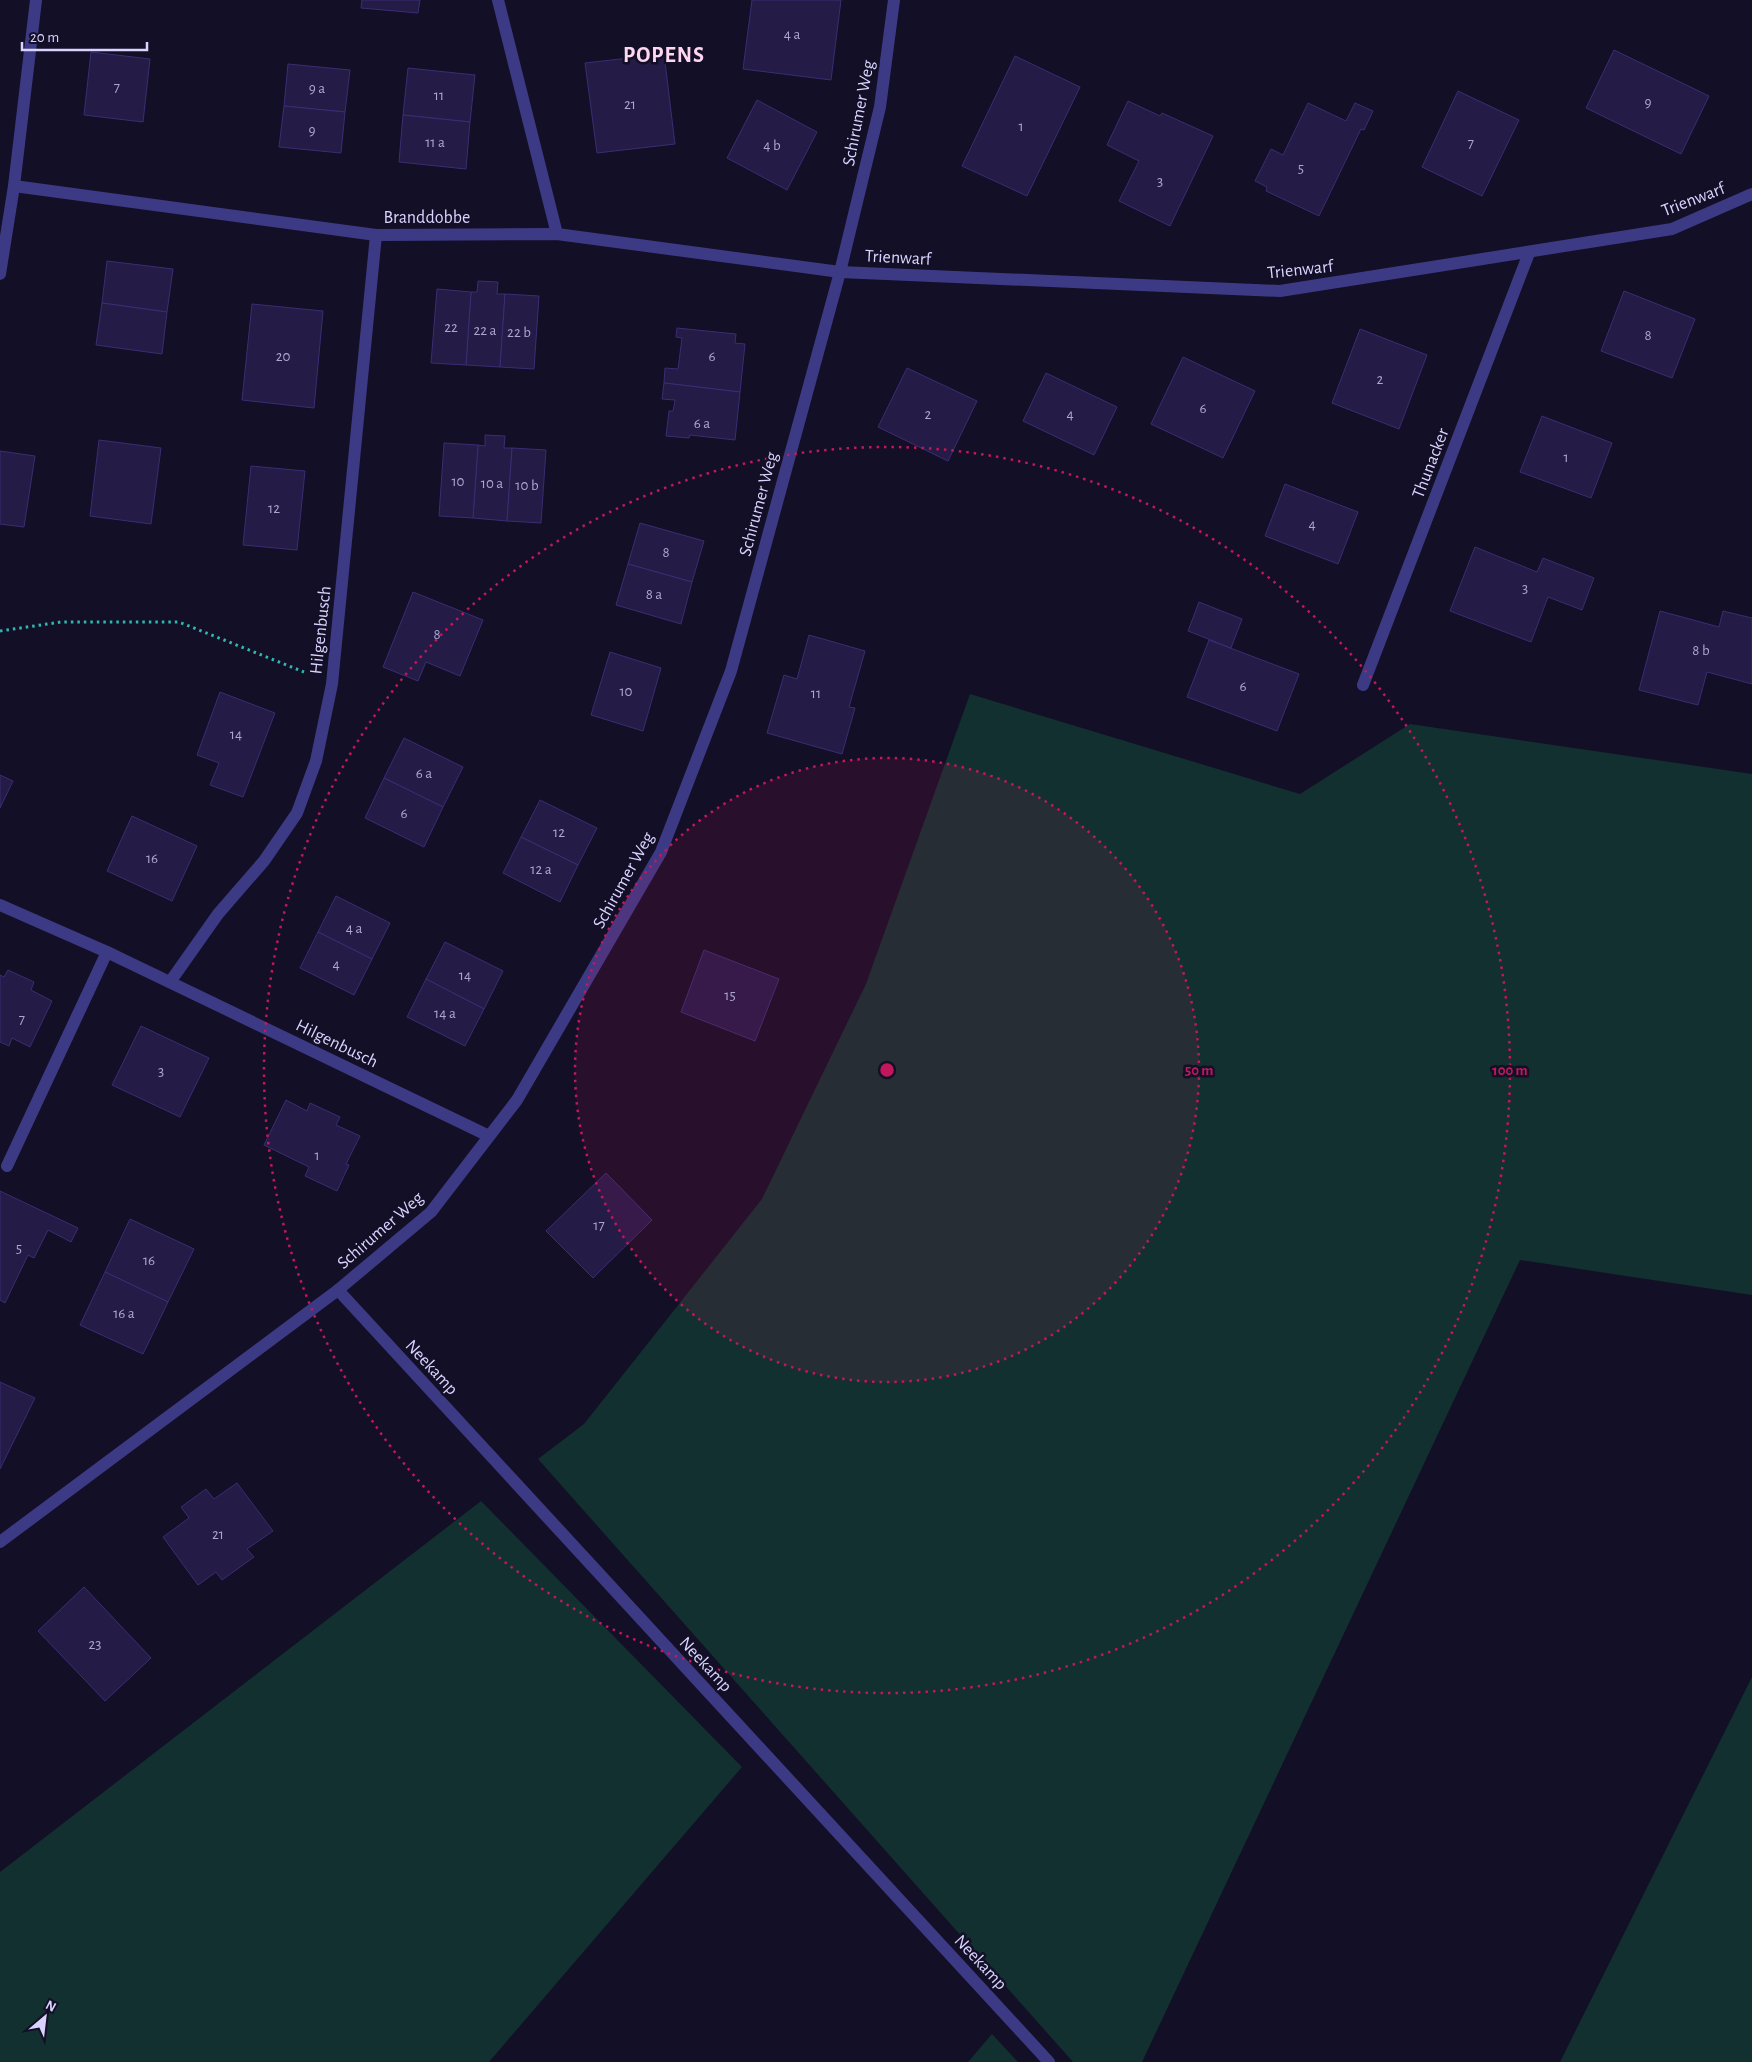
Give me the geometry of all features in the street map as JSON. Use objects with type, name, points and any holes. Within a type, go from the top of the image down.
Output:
[{"type":"street","points":[[0,274],[14,186],[36,0]]},
{"type":"street","points":[[498,0],[558,234]]},
{"type":"street","name":"Schirumer Weg","points":[[0,1542],[338,1290],[431,1212],[517,1100],[661,852],[731,671],[840,272],[880,107],[894,0]]},
{"type":"street","name":"Branddobbe","points":[[14,186],[376,235],[558,234],[840,272]]},
{"type":"street","name":"Trienwarf","points":[[840,272],[1280,291],[1672,229],[1752,194]]},
{"type":"street","name":"Hilgenbusch","points":[[170,982],[218,914],[264,861],[297,813],[316,761],[332,684],[376,235]]},
{"type":"street","name":"Thunacker","points":[[1363,685],[1529,253]]},
{"type":"street","name":"Hilgenbusch","points":[[0,906],[107,952],[489,1136]]},
{"type":"street","points":[[7,1166],[107,952]]},
{"type":"street","name":"Neekamp","points":[[338,1290],[1049,2062]]},
{"type":"path","points":[[0,631],[62,622],[178,622],[332,684]]},
{"type":"green space","points":[[970,694],[1300,794],[1410,724],[1752,774],[1752,1295],[1520,1260],[1142,2062],[1073,2062],[538,1459],[584,1424],[762,1199],[866,984]]},
{"type":"green space","points":[[481,1501],[742,1767],[489,2062],[0,2062],[0,1872]]},
{"type":"green space","points":[[1752,1677],[1752,2062],[1560,2062]]},
{"type":"green space","points":[[992,2034],[1018,2062],[968,2062]]},
{"type":"building","points":[[362,0],[420,0],[418,13],[361,8]]},
{"type":"building","points":[[752,0],[841,0],[831,80],[743,69]]},
{"type":"building","points":[[1614,50],[1709,96],[1681,154],[1586,108]]},
{"type":"building","points":[[91,52],[150,59],[143,122],[84,115]]},
{"type":"building","points":[[664,54],[675,144],[597,153],[585,63]]},
{"type":"building","points":[[1015,56],[1080,87],[1027,196],[962,166]]},
{"type":"building","points":[[288,64],[350,70],[345,112],[284,106]]},
{"type":"building","points":[[408,68],[475,75],[470,122],[403,115]]},
{"type":"building","points":[[1458,91],[1519,120],[1482,196],[1422,167]]},
{"type":"building","points":[[757,100],[817,132],[787,190],[727,158]]},
{"type":"building","points":[[1128,101],[1160,116],[1162,113],[1213,136],[1170,226],[1119,201],[1139,161],[1107,145]]},
{"type":"building","points":[[1308,103],[1346,121],[1355,103],[1373,111],[1364,130],[1361,129],[1319,216],[1266,191],[1267,187],[1255,181],[1271,149],[1283,155]]},
{"type":"building","points":[[284,106],[345,112],[341,153],[279,147]]},
{"type":"building","points":[[403,115],[470,122],[466,169],[399,162]]},
{"type":"building","points":[[107,261],[173,269],[167,312],[102,303]]},
{"type":"building","points":[[478,281],[498,282],[497,294],[505,294],[500,367],[466,365],[471,292],[477,292]]},
{"type":"building","points":[[437,289],[471,292],[466,365],[431,363]]},
{"type":"building","points":[[1624,291],[1695,319],[1672,378],[1601,351]]},
{"type":"building","points":[[505,294],[539,296],[534,369],[500,367]]},
{"type":"building","points":[[102,303],[167,312],[162,354],[96,345]]},
{"type":"building","points":[[252,304],[323,311],[314,408],[242,400]]},
{"type":"building","points":[[677,328],[736,334],[735,343],[745,344],[740,392],[664,383],[665,368],[678,369],[682,338],[676,337]]},
{"type":"building","points":[[1360,329],[1427,355],[1399,429],[1332,403]]},
{"type":"building","points":[[1183,357],[1255,391],[1223,458],[1151,424]]},
{"type":"building","points":[[907,368],[977,401],[948,461],[878,427]]},
{"type":"building","points":[[1046,373],[1117,407],[1094,455],[1023,421]]},
{"type":"building","points":[[664,383],[740,392],[735,440],[690,435],[689,438],[666,436],[669,411],[673,411],[675,400],[662,399]]},
{"type":"building","points":[[1542,416],[1612,443],[1591,498],[1520,472]]},
{"type":"building","points":[[485,435],[505,436],[504,448],[512,448],[507,521],[473,518],[478,445],[485,446]]},
{"type":"building","points":[[99,440],[161,448],[151,524],[90,516]]},
{"type":"building","points":[[444,443],[478,445],[473,518],[439,516]]},
{"type":"building","points":[[512,448],[546,450],[541,523],[507,521]]},
{"type":"building","points":[[0,451],[35,456],[24,527],[0,524]]},
{"type":"building","points":[[251,466],[305,471],[297,550],[243,545]]},
{"type":"building","points":[[1285,484],[1358,512],[1338,564],[1265,536]]},
{"type":"building","points":[[640,523],[704,541],[692,582],[628,564]]},
{"type":"building","points":[[1475,547],[1537,572],[1543,558],[1594,578],[1582,610],[1548,597],[1531,642],[1450,611]]},
{"type":"building","points":[[628,564],[692,582],[681,624],[616,605]]},
{"type":"building","points":[[413,592],[483,620],[460,676],[426,662],[418,681],[383,667]]},
{"type":"building","points":[[1199,602],[1242,619],[1231,648],[1188,631]]},
{"type":"building","points":[[1660,611],[1719,627],[1723,611],[1752,618],[1752,684],[1707,672],[1698,705],[1639,690]]},
{"type":"building","points":[[809,635],[865,651],[849,707],[855,708],[842,754],[767,733],[784,675],[797,679]]},
{"type":"building","points":[[1209,640],[1299,674],[1277,731],[1187,697]]},
{"type":"building","points":[[610,652],[661,668],[643,731],[591,715]]},
{"type":"building","points":[[220,692],[275,713],[243,797],[210,785],[219,763],[197,755]]},
{"type":"building","points":[[404,738],[463,767],[443,807],[384,778]]},
{"type":"building","points":[[0,775],[13,781],[0,808]]},
{"type":"building","points":[[384,778],[443,807],[424,847],[365,818]]},
{"type":"building","points":[[540,800],[597,828],[578,865],[521,837]]},
{"type":"building","points":[[132,816],[197,846],[172,901],[107,871]]},
{"type":"building","points":[[521,837],[578,865],[560,902],[503,873]]},
{"type":"building","points":[[336,896],[390,923],[372,959],[318,932]]},
{"type":"building","points":[[318,932],[372,959],[354,995],[300,968]]},
{"type":"building","points":[[445,942],[503,971],[484,1009],[426,979]]},
{"type":"building","points":[[704,950],[779,979],[755,1041],[681,1012]]},
{"type":"building","points":[[8,970],[34,982],[31,990],[52,1001],[30,1047],[12,1038],[9,1046],[0,1042],[0,975],[4,977]]},
{"type":"building","points":[[426,979],[484,1009],[465,1046],[407,1017]]},
{"type":"building","points":[[141,1026],[209,1058],[180,1117],[112,1085]]},
{"type":"building","points":[[286,1100],[307,1111],[310,1103],[340,1117],[336,1125],[360,1136],[346,1164],[349,1165],[337,1191],[305,1176],[309,1167],[264,1145]]},
{"type":"building","points":[[606,1173],[652,1220],[593,1278],[546,1231]]},
{"type":"building","points":[[0,1191],[78,1228],[71,1242],[48,1230],[34,1258],[28,1255],[5,1303],[0,1300]]},
{"type":"building","points":[[130,1219],[194,1249],[168,1302],[105,1272]]},
{"type":"building","points":[[105,1272],[168,1302],[143,1354],[80,1325]]},
{"type":"building","points":[[0,1382],[35,1398],[0,1469]]},
{"type":"building","points":[[237,1483],[273,1531],[247,1549],[254,1557],[222,1580],[216,1572],[198,1585],[163,1537],[189,1518],[181,1507],[206,1489],[214,1499]]},
{"type":"building","points":[[84,1587],[151,1658],[105,1701],[38,1631]]},
{"type":"district","name":"POPENS","points":[[664,54]]}]
